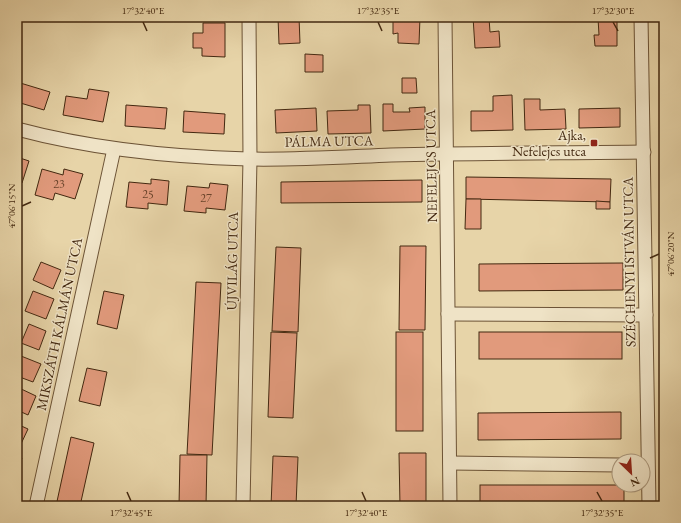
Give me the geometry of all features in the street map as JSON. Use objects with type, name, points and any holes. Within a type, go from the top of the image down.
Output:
[{"type":"street","name":"ÚJVILÁG UTCA","points":[[243,506],[250,159],[249,17]]},
{"type":"street","name":"NEFELEJCS UTCA","points":[[445,17],[450,506]]},
{"type":"street","name":"SZÉCHENYI ISTVÁN UTCA","points":[[641,17],[646,315],[646,453]]},
{"type":"street","name":"PÁLMA UTCA","points":[[17,128],[46,136],[114,149],[250,159],[446,154],[644,152]]},
{"type":"street","name":"MIKSZÁTH KÁLMÁN UTCA","points":[[36,506],[114,149]]},
{"type":"street","points":[[448,314],[646,315]]},
{"type":"street","points":[[450,463],[611,465]]},
{"type":"street","name":"SZÉCHENYI ISTVÁN UTCA","points":[[648,493],[649,506]]},
{"type":"building","points":[[278,17],[299,17],[300,43],[279,44]]},
{"type":"building","points":[[399,17],[420,17],[419,44],[398,43],[398,33],[393,34],[393,19],[399,19]]},
{"type":"building","points":[[473,17],[499,17],[489,18],[490,32],[499,31],[500,47],[475,48]]},
{"type":"building","points":[[595,17],[617,17],[617,46],[595,46],[594,35],[599,35],[598,18]]},
{"type":"building","points":[[203,23],[225,23],[225,57],[202,56],[202,48],[193,48],[193,33],[203,33]]},
{"type":"building","points":[[305,54],[323,55],[323,72],[305,72]]},
{"type":"building","points":[[402,78],[416,78],[417,93],[402,93]]},
{"type":"building","points":[[17,82],[50,92],[44,110],[17,102]]},
{"type":"building","points":[[89,89],[109,92],[103,122],[63,115],[66,96],[87,99]]},
{"type":"building","points":[[512,95],[513,130],[471,131],[471,111],[493,111],[493,96]]},
{"type":"building","points":[[524,99],[540,99],[540,110],[565,109],[566,129],[525,130]]},
{"type":"building","points":[[383,104],[393,104],[393,112],[410,112],[409,108],[425,107],[425,129],[383,131]]},
{"type":"building","points":[[126,105],[167,108],[165,129],[125,126]]},
{"type":"building","points":[[358,105],[370,105],[371,133],[328,134],[327,111],[358,110]]},
{"type":"building","points":[[316,108],[317,131],[276,133],[275,110]]},
{"type":"building","points":[[620,108],[620,127],[579,128],[579,109]]},
{"type":"building","points":[[184,111],[225,114],[224,134],[183,132]]},
{"type":"building","points":[[17,157],[29,161],[22,183],[17,182]]},
{"type":"building","points":[[42,169],[63,175],[64,169],[83,174],[75,199],[55,193],[53,200],[35,195]]},
{"type":"building","points":[[466,177],[611,179],[610,202],[466,199]]},
{"type":"building","points":[[151,179],[169,181],[167,205],[148,203],[148,209],[126,207],[129,182],[151,184]]},
{"type":"building","points":[[422,180],[422,202],[281,203],[281,182]]},
{"type":"building","points":[[210,183],[228,185],[225,210],[206,208],[206,213],[184,211],[187,186],[209,188]]},
{"type":"building","points":[[466,199],[481,199],[481,229],[465,229]]},
{"type":"building","points":[[596,201],[610,202],[610,209],[596,209]]},
{"type":"building","points":[[400,246],[426,246],[425,330],[399,330]]},
{"type":"building","points":[[276,247],[301,248],[298,332],[272,331]]},
{"type":"building","points":[[41,262],[61,270],[53,289],[33,280]]},
{"type":"building","points":[[623,263],[623,290],[479,291],[479,264]]},
{"type":"building","points":[[196,282],[221,283],[212,455],[187,454]]},
{"type":"building","points":[[33,291],[54,299],[46,319],[25,311]]},
{"type":"building","points":[[104,291],[124,295],[117,329],[97,324]]},
{"type":"building","points":[[29,324],[46,331],[39,350],[21,343]]},
{"type":"building","points":[[271,332],[297,333],[293,418],[268,417]]},
{"type":"building","points":[[396,332],[423,332],[423,431],[396,431]]},
{"type":"building","points":[[479,332],[622,332],[622,359],[479,359]]},
{"type":"building","points":[[21,356],[41,364],[33,382],[17,376],[17,365]]},
{"type":"building","points":[[87,368],[107,372],[100,406],[79,401]]},
{"type":"building","points":[[17,387],[36,396],[28,415],[17,410]]},
{"type":"building","points":[[621,412],[621,439],[478,440],[478,413]]},
{"type":"building","points":[[17,424],[28,429],[20,446],[17,444]]},
{"type":"building","points":[[71,437],[94,443],[80,506],[56,506]]},
{"type":"building","points":[[399,453],[426,453],[426,506],[400,506]]},
{"type":"building","points":[[17,455],[22,458],[17,468]]},
{"type":"building","points":[[180,455],[207,455],[206,506],[179,506]]},
{"type":"building","points":[[273,456],[298,457],[296,506],[271,506]]},
{"type":"building","points":[[480,485],[611,485],[611,493],[624,493],[624,506],[480,506]]},
{"type":"place","name":"Ajka, Nefelejcs utca","points":[[594,143]]}]
